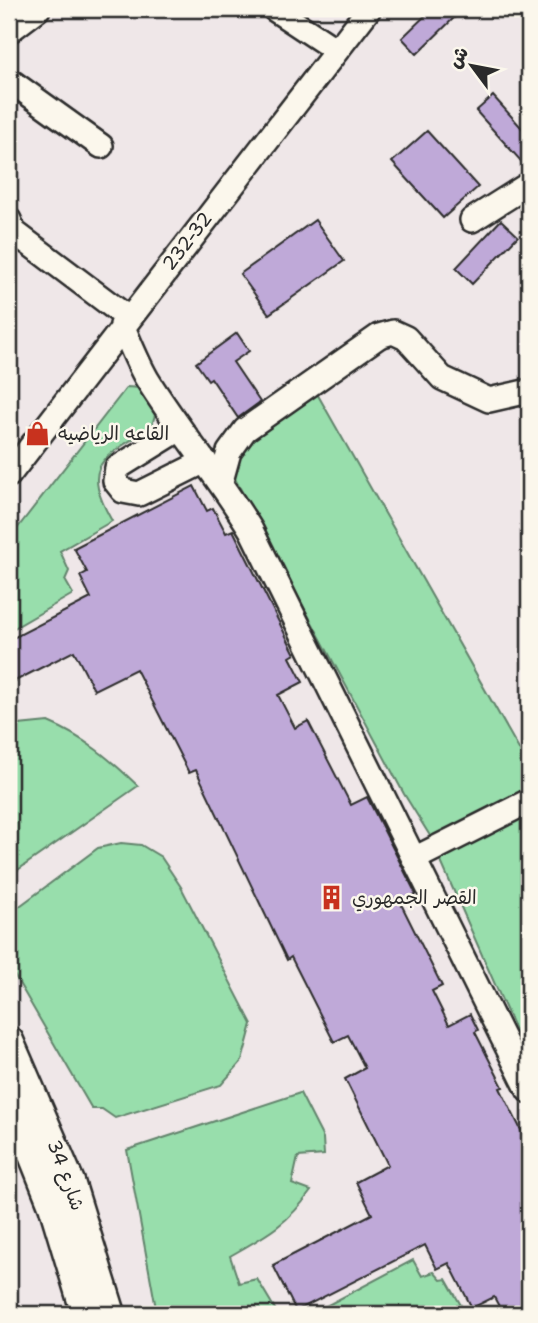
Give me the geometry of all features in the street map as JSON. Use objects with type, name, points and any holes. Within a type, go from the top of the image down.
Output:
[{"type":"main road","name":"شارع 34","points":[[9,1041],[67,1173],[111,1314]]},
{"type":"main road","name":"شارع 34","points":[[9,1095],[53,1205],[86,1314]]},
{"type":"street","points":[[9,31],[38,9]]},
{"type":"street","points":[[274,9],[336,50]]},
{"type":"street","name":"232-32","points":[[9,475],[369,9]]},
{"type":"street","points":[[9,80],[101,146]]},
{"type":"street","points":[[472,220],[529,184]]},
{"type":"street","points":[[9,220],[14,232],[125,322],[146,377],[180,429],[220,481],[251,530],[529,1091]]},
{"type":"street","points":[[220,481],[229,452],[245,430],[379,336],[393,332],[406,338],[442,378],[489,400],[529,391]]},
{"type":"street","points":[[180,429],[117,468],[115,481],[123,491],[139,494],[205,461]]},
{"type":"street","points":[[414,859],[529,801]]},
{"type":"green space","points":[[127,387],[140,388],[155,415],[151,428],[109,455],[97,474],[102,502],[112,521],[60,551],[69,571],[65,580],[73,594],[9,631],[9,539]]},
{"type":"green space","points":[[315,390],[529,767],[529,792],[432,839],[404,794],[233,475],[244,447]]},
{"type":"green space","points":[[48,722],[96,750],[138,786],[9,876],[9,726]]},
{"type":"green space","points":[[529,814],[529,1035],[519,1039],[438,855]]},
{"type":"green space","points":[[121,843],[141,845],[161,857],[181,887],[252,1024],[242,1061],[221,1085],[115,1118],[102,1109],[92,1109],[9,966],[9,914],[98,848]]},
{"type":"green space","points":[[300,1093],[323,1138],[324,1155],[298,1157],[292,1184],[311,1191],[284,1221],[265,1236],[230,1256],[239,1283],[257,1279],[278,1314],[157,1314],[127,1150]]},
{"type":"green space","points":[[413,1260],[422,1276],[434,1272],[441,1280],[446,1279],[466,1314],[311,1314]]},
{"type":"building","points":[[432,9],[463,9],[417,54],[402,38]]},
{"type":"building","points":[[493,96],[529,136],[529,170],[476,111]]},
{"type":"building","points":[[427,131],[478,187],[443,218],[392,162]]},
{"type":"building","points":[[315,220],[344,261],[269,314],[240,274]]},
{"type":"building","points":[[501,220],[518,236],[472,284],[456,268]]},
{"type":"building","points":[[237,333],[249,351],[233,362],[260,402],[238,418],[211,378],[208,380],[196,363]]},
{"type":"building","name":"القصر الجمهوري","points":[[194,486],[207,511],[213,508],[226,533],[233,530],[295,654],[290,657],[303,682],[278,695],[295,728],[308,721],[351,805],[367,797],[416,894],[400,902],[442,986],[432,991],[449,1025],[470,1014],[478,1030],[475,1032],[503,1087],[500,1088],[524,1136],[529,1134],[529,1314],[503,1314],[494,1297],[472,1308],[449,1263],[437,1269],[425,1245],[296,1311],[273,1265],[372,1214],[356,1182],[388,1165],[345,1079],[365,1068],[348,1035],[334,1042],[291,957],[287,960],[196,770],[189,773],[136,669],[94,690],[74,651],[9,684],[9,640],[91,598],[80,576],[87,572],[74,548]]},
{"type":"place","name":"القاعه الرياضيه","points":[[38,433]]},
{"type":"place","name":"القصر الجمهوري","points":[[332,897]]}]
